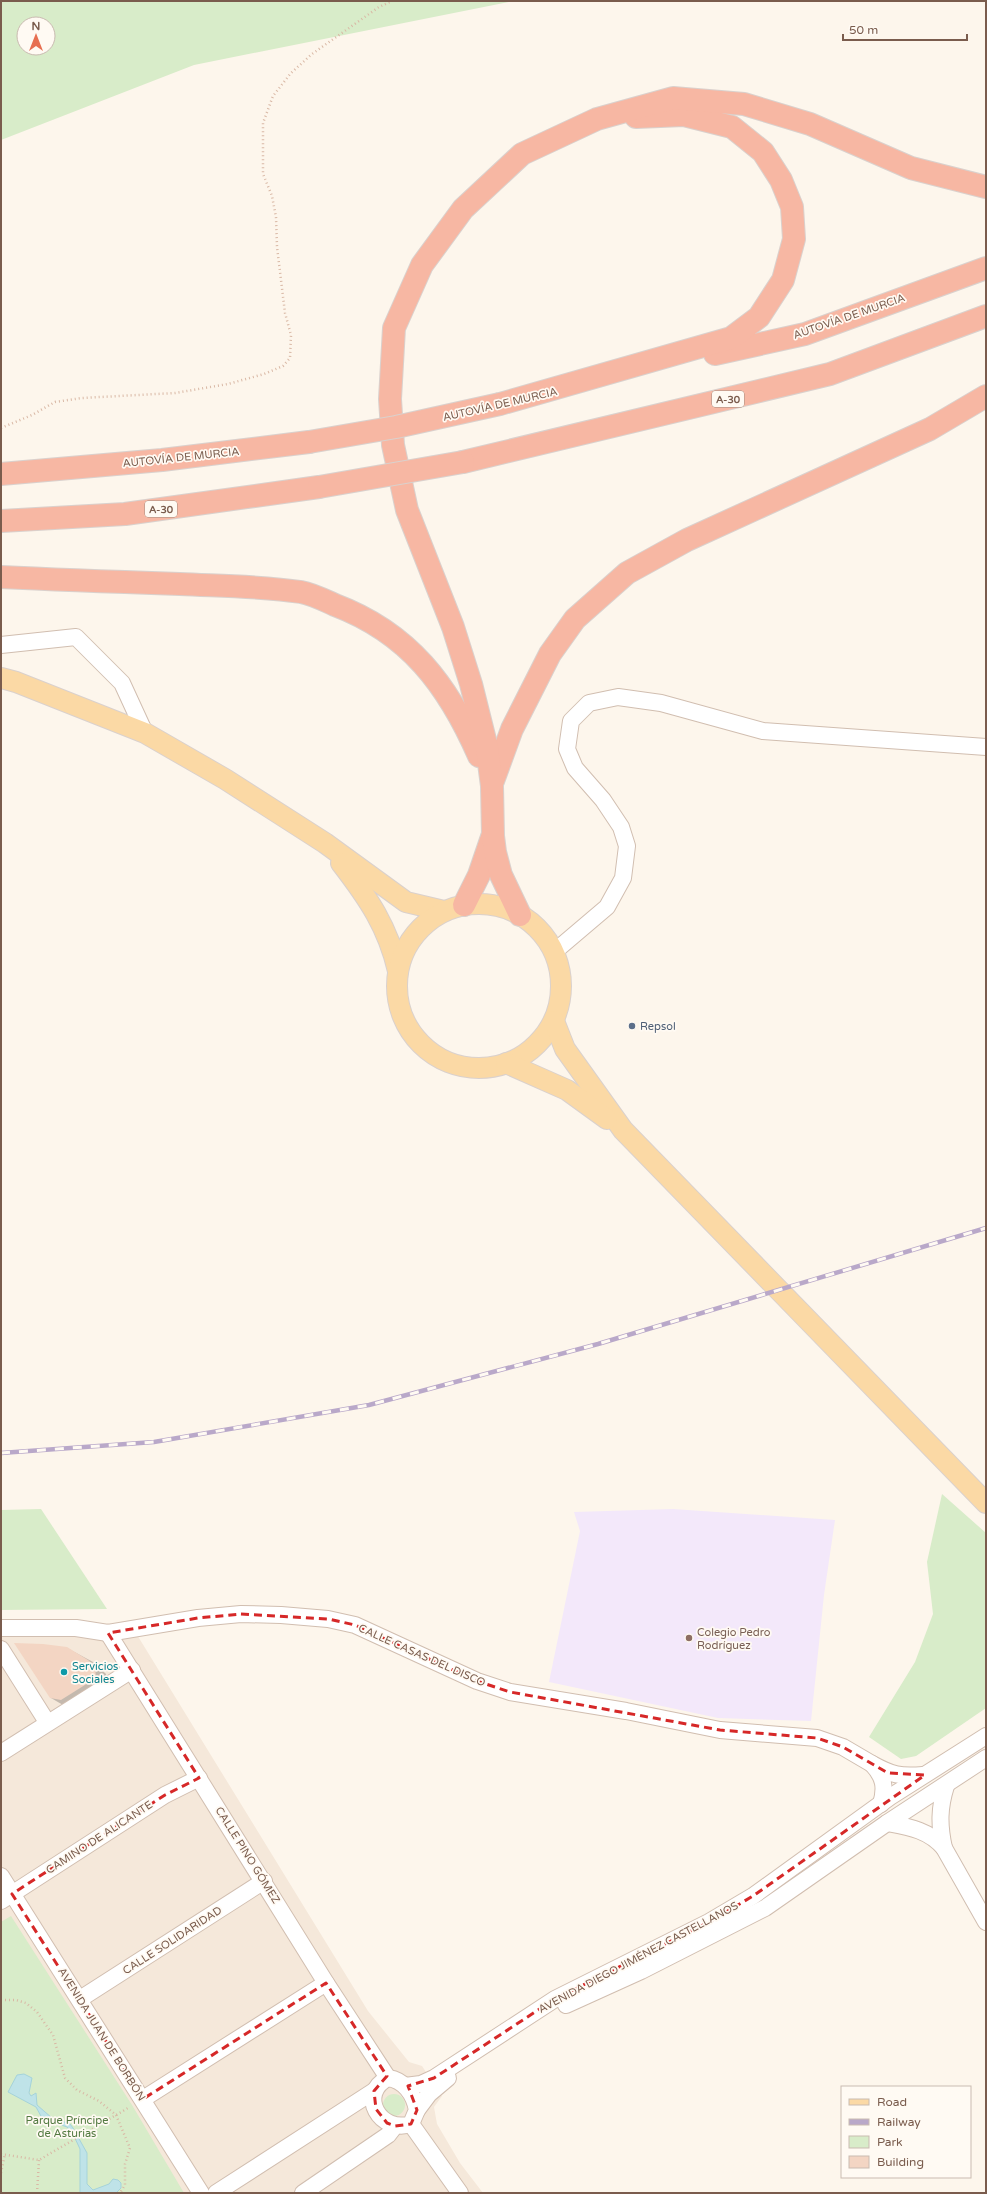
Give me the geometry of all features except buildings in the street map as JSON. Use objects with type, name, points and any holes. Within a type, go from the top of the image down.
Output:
[{"type":"highway","points":[[520,914],[501,875],[492,836],[492,786],[487,748],[472,684],[453,627],[407,510],[393,445],[390,399],[394,328],[422,265],[463,209],[522,154],[597,119],[673,98],[744,104],[810,124],[911,168],[986,187]]},
{"type":"highway","points":[[500,404],[731,338],[759,317],[783,280],[794,239],[792,207],[781,180],[763,152],[732,127],[684,115],[597,119]]},
{"type":"highway","name":"AUTOVÍA DE MURCIA","points":[[1,474],[162,460],[309,442],[396,427],[805,334],[986,268]]},
{"type":"highway","name":"A-30","points":[[1,521],[125,514],[319,487],[464,462],[830,374],[986,316]]},
{"type":"highway","points":[[492,786],[512,729],[550,654],[575,619],[627,573],[687,540],[930,429],[986,396]]},
{"type":"highway","points":[[1,577],[224,586],[302,592],[342,607],[376,624],[405,646],[431,671],[452,702],[466,728],[492,786]]},
{"type":"highway","points":[[464,905],[479,875],[492,836]]},
{"type":"main road","points":[[1,678],[16,682],[146,734],[225,779],[325,843],[406,902],[444,912]]},
{"type":"main road","points":[[325,843],[363,891],[382,922],[392,946],[398,971],[397,995],[404,1019],[416,1039],[430,1051],[457,1065],[482,1068],[506,1063],[525,1054],[542,1039],[554,1021],[560,998],[561,975],[554,952],[540,931],[520,914],[502,907],[483,904],[464,905],[444,912],[422,926],[406,947],[398,971]]},
{"type":"main road","points":[[554,1021],[565,1049],[623,1130],[986,1503]]},
{"type":"main road","points":[[506,1063],[567,1090],[623,1130]]},
{"type":"street","points":[[1,645],[76,637],[122,683],[146,734]]},
{"type":"street","points":[[554,952],[607,906],[623,878],[627,846],[621,827],[603,800],[575,768],[567,749],[571,721],[589,703],[618,697],[661,703],[763,731],[986,747]]},
{"type":"street","name":"CALLE CASAS DEL DISCO","points":[[1,1628],[76,1628],[108,1633],[198,1618],[241,1614],[281,1615],[328,1619],[355,1625],[477,1681],[510,1692],[626,1711],[720,1730],[817,1738],[843,1747],[888,1773],[898,1776],[925,1775]]},
{"type":"street","name":"CALLE PINO GÓMEZ","points":[[108,1633],[264,1881],[326,1983],[388,2078]]},
{"type":"street","points":[[1,1649],[47,1722]]},
{"type":"street","points":[[1,1753],[47,1722],[132,1670]]},
{"type":"street","name":"AVENIDA DIEGO JIMÉNEZ CASTELLANOS","points":[[405,2086],[421,2084],[434,2078],[555,1999],[709,1922],[753,1896],[881,1804],[986,1736]]},
{"type":"street","name":"AVENIDA DIEGO JIMÉNEZ CASTELLANOS","points":[[414,2117],[438,2084],[530,2025],[581,1997],[641,1971],[765,1908],[887,1823],[946,1786],[986,1758]]},
{"type":"street","points":[[872,1764],[880,1773],[884,1782],[885,1792],[881,1804]]},
{"type":"street","name":"CAMINO DE ALICANTE","points":[[7,1898],[165,1795],[199,1778]]},
{"type":"street","points":[[944,1848],[939,1816],[940,1802],[946,1786]]},
{"type":"street","points":[[887,1823],[922,1831],[936,1838],[944,1848],[986,1922]]},
{"type":"street","name":"AVENIDA JUAN DE BORBÓN","points":[[1,1876],[7,1898],[80,1999],[201,2193]]},
{"type":"street","name":"CALLE SOLIDARIDAD","points":[[80,1999],[264,1881]]},
{"type":"street","points":[[143,2099],[326,1983]]},
{"type":"street","points":[[216,2193],[374,2091],[381,2081],[388,2078],[396,2079],[412,2094],[414,2117],[460,2193]]},
{"type":"street","points":[[374,2091],[376,2109],[380,2117],[387,2123],[404,2127],[414,2117]]},
{"type":"street","points":[[303,2193],[388,2135],[395,2126]]},
{"type":"path","points":[[1,428],[32,415],[55,402],[82,398],[175,393],[228,384],[264,374],[283,366],[290,358],[291,336],[284,306],[276,247],[276,217],[272,196],[263,174],[263,123],[273,96],[291,73],[312,54],[379,7],[392,1]]},
{"type":"path","points":[[1,2000],[16,2000],[26,2003],[36,2012],[53,2035],[65,2078],[78,2090],[99,2101],[116,2115],[130,2148],[125,2164],[125,2185],[120,2193]]},
{"type":"path","points":[[1,2154],[39,2160],[143,2099]]},
{"type":"path","points":[[1,2173],[5,2154]]},
{"type":"path","points":[[37,2193],[39,2160]]},
{"type":"highlighted area","points":[[241,1614],[328,1619],[355,1625],[477,1681],[510,1692],[720,1730],[817,1738],[843,1747],[888,1773],[925,1775],[753,1896],[709,1922],[555,1999],[434,2078],[408,2086],[417,2110],[411,2124],[395,2126],[387,2123],[376,2109],[374,2091],[387,2076],[326,1983],[143,2099],[12,1894],[165,1795],[199,1778],[108,1633],[198,1618]]},
{"type":"shaded area","name":"Colegio Pedro Rodríguez","points":[[673,1509],[835,1520],[824,1595],[811,1721],[718,1718],[549,1682],[580,1531],[574,1512]]},
{"type":"shaded area","points":[[131,1625],[368,2011],[409,2062],[422,2066],[442,2096],[434,2107],[437,2124],[460,2163],[483,2193],[1,2193],[1,1626]]},
{"type":"green space","points":[[1,1],[514,1],[194,65],[1,140]]},
{"type":"green space","points":[[942,1494],[986,1533],[986,1708],[916,1756],[901,1759],[869,1737],[915,1662],[933,1614],[927,1562]]},
{"type":"green space","points":[[41,1509],[107,1609],[1,1610],[1,1510]]},
{"type":"green space","name":"Parque Príncipe de Asturias","points":[[11,1916],[132,2105],[184,2193],[1,2193],[1,1922]]},
{"type":"green space","points":[[394,2094],[398,2095],[404,2101],[404,2109],[398,2115],[394,2116],[390,2115],[384,2109],[383,2105],[384,2101],[390,2095]]},
{"type":"water","points":[[24,2074],[32,2078],[29,2093],[31,2096],[36,2093],[37,2105],[52,2118],[70,2124],[73,2128],[87,2153],[87,2184],[93,2190],[109,2184],[113,2179],[118,2180],[121,2183],[121,2188],[116,2193],[80,2193],[80,2149],[73,2134],[67,2127],[42,2118],[36,2107],[8,2092],[17,2075]]},
{"type":"railway","points":[[1,1453],[154,1442],[369,1405],[598,1344],[986,1228]]},
{"type":"place","name":"Repsol","points":[[632,1026]]},
{"type":"place","name":"Colegio Pedro Rodríguez","points":[[689,1638]]},
{"type":"place","name":"Servicios Sociales","points":[[64,1672]]}]
